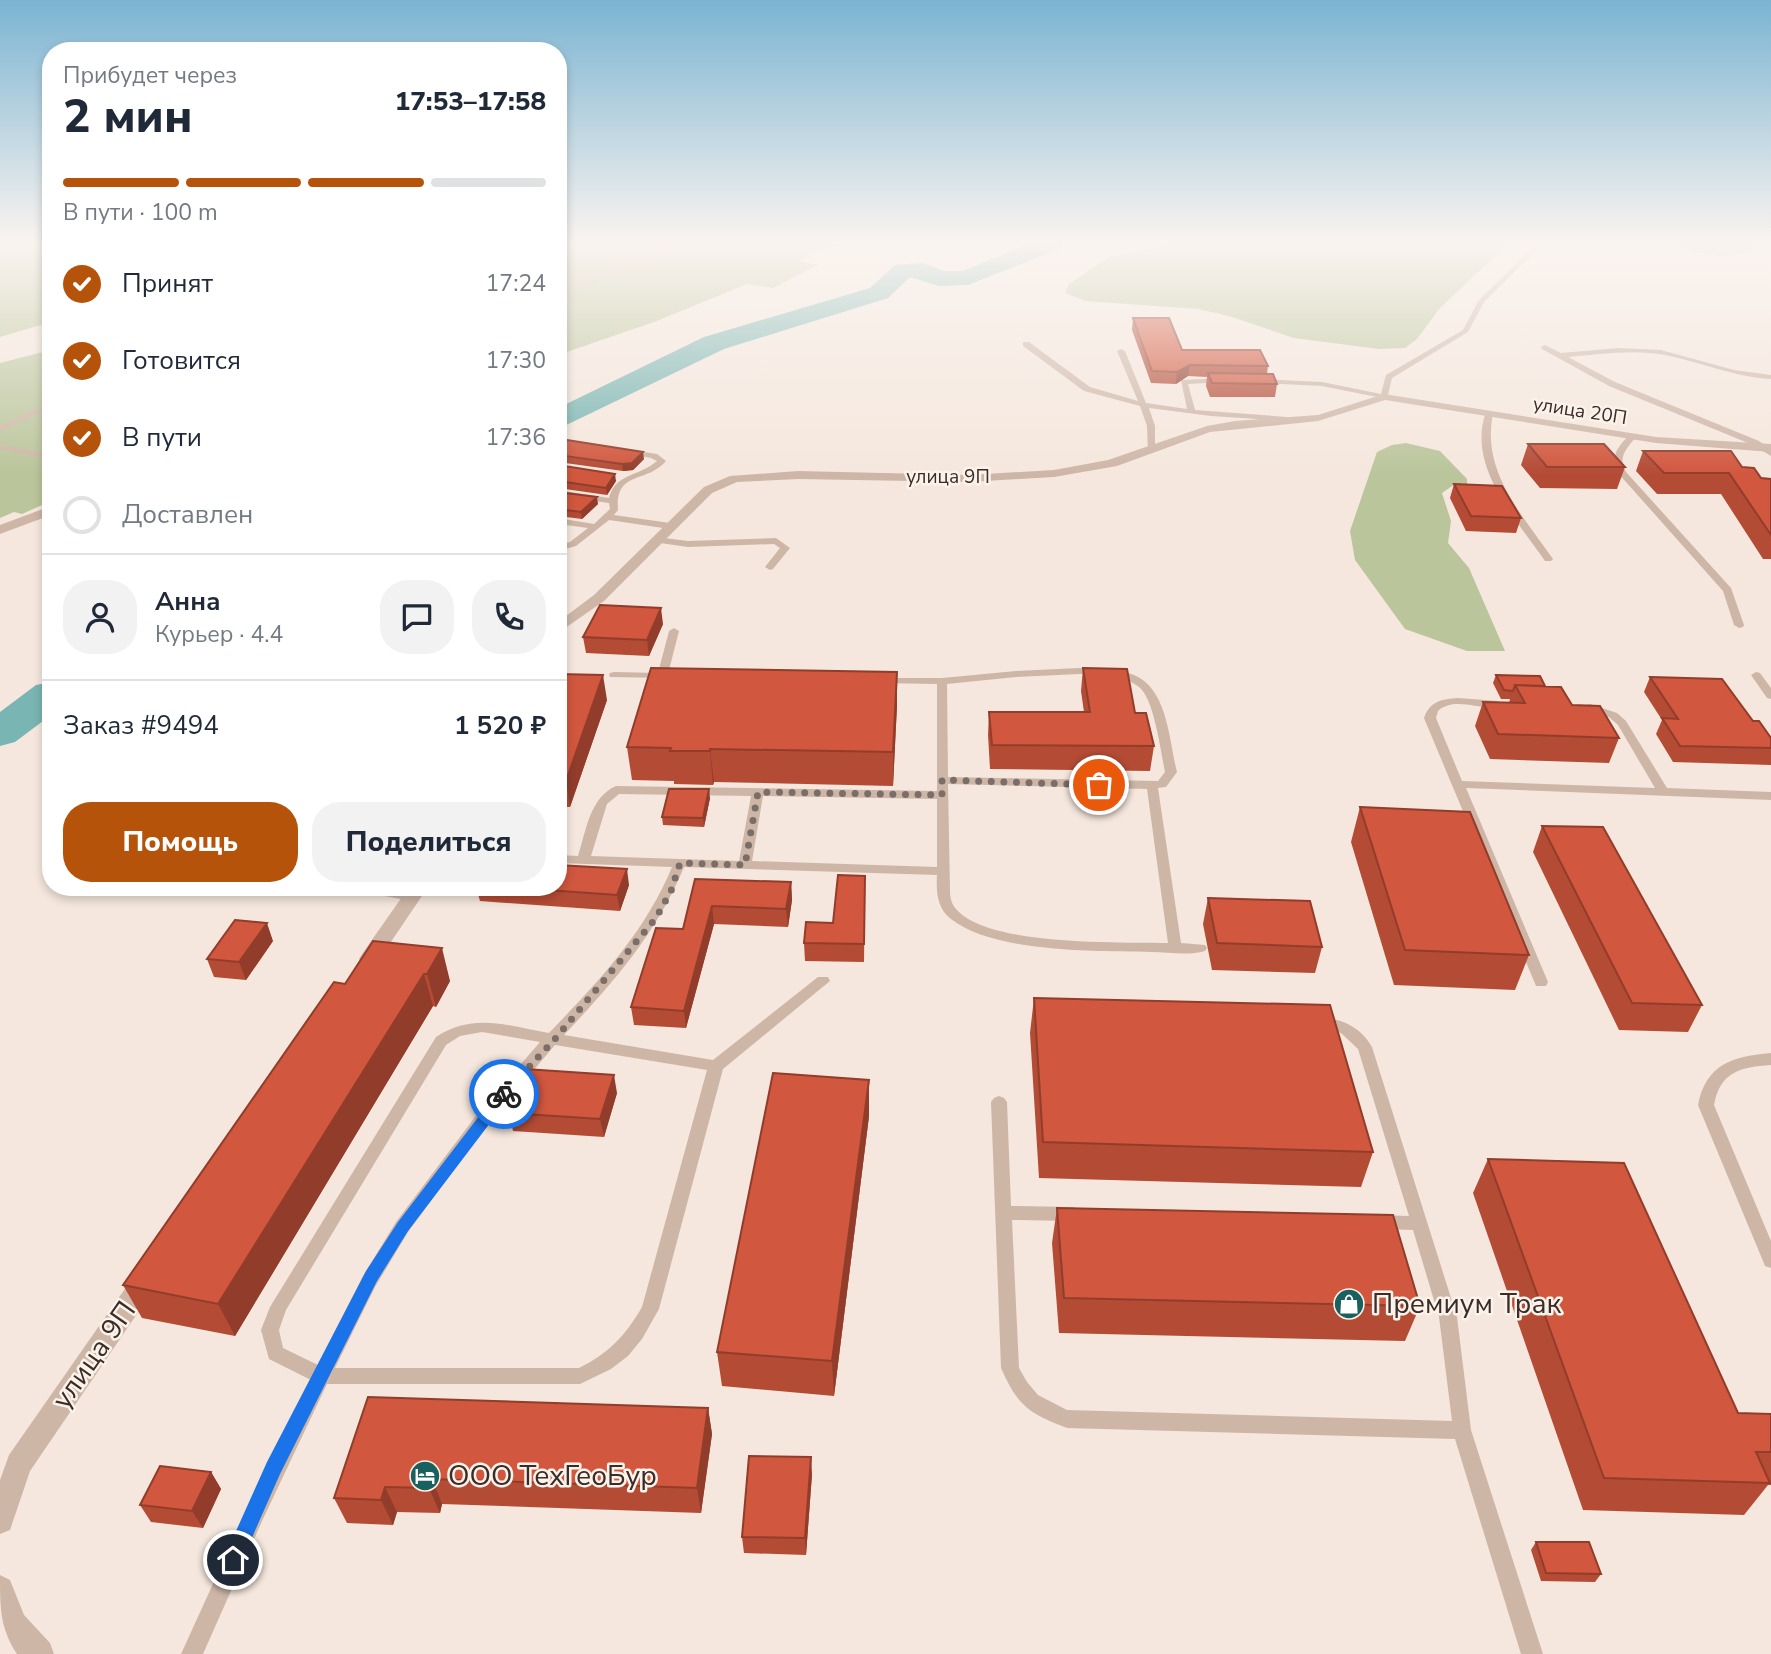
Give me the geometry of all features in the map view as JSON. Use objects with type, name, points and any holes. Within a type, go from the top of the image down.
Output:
[{"type":"street","name":"улица 20П","points":[[1384,397],[1632,437],[1769,450]]},
{"type":"street","name":"улица 9П","points":[[567,622],[599,598],[708,490],[734,479],[782,475],[954,478],[1024,476],[1096,467],[1151,452],[1195,432],[1220,426],[1336,414],[1384,397]]},
{"type":"street","points":[[0,530],[42,514]]},
{"type":"street","points":[[356,977],[412,896]]},
{"type":"street","name":"улица 9П","points":[[0,1520],[19,1464],[158,1263]]},
{"type":"street","points":[[0,1590],[3,1605],[20,1638],[38,1654]]},
{"type":"lane","points":[[1250,381],[1322,384],[1384,397],[1389,377],[1466,331],[1471,320]]},
{"type":"lane","points":[[1026,344],[1087,389],[1141,405],[1296,420]]},
{"type":"lane","points":[[1545,347],[1612,384],[1769,450]]},
{"type":"lane","points":[[1121,351],[1153,438],[1151,452]]},
{"type":"lane","points":[[1560,355],[1647,351],[1674,355],[1730,373],[1771,377]]},
{"type":"lane","points":[[1191,411],[1184,382],[1236,381]]},
{"type":"lane","points":[[0,429],[42,408]]},
{"type":"lane","points":[[1489,414],[1486,425],[1488,463],[1548,559]]},
{"type":"lane","points":[[1632,437],[1619,451],[1618,467],[1728,590],[1739,625]]},
{"type":"lane","points":[[0,447],[42,455]]},
{"type":"lane","points":[[567,546],[609,517],[614,510],[613,501],[617,487],[654,470],[662,459],[617,449]]},
{"type":"lane","points":[[620,476],[632,478]]},
{"type":"lane","points":[[567,494],[613,501]]},
{"type":"lane","points":[[609,517],[670,526]]},
{"type":"lane","points":[[567,522],[596,527]]},
{"type":"lane","points":[[656,540],[688,544],[776,541],[785,548],[770,567]]},
{"type":"lane","points":[[662,676],[674,631]]},
{"type":"lane","points":[[872,680],[942,681],[1083,671],[1119,672],[1143,684],[1153,702],[1171,772],[1162,784],[1152,786],[942,780]]},
{"type":"lane","points":[[614,675],[676,676]]},
{"type":"lane","points":[[1756,675],[1771,696]]},
{"type":"lane","points":[[942,681],[943,899],[947,907],[972,928],[989,934],[1038,942],[1200,948]]},
{"type":"lane","points":[[1510,704],[1447,702],[1434,705],[1430,718],[1541,982]]},
{"type":"lane","points":[[1574,706],[1602,710],[1622,723],[1663,792]]},
{"type":"lane","points":[[1458,784],[1771,796]]},
{"type":"lane","points":[[1152,786],[1175,947]]},
{"type":"lane","points":[[583,860],[601,803],[616,790],[942,795]]},
{"type":"lane","points":[[745,865],[758,792]]},
{"type":"lane","points":[[567,859],[943,871]]},
{"type":"lane","points":[[192,1654],[274,1468],[372,1276],[403,1226],[509,1087],[555,1039],[656,918],[671,891],[680,863]]},
{"type":"lane","points":[[716,1066],[482,1027],[456,1031],[441,1041],[279,1307],[270,1330],[275,1353],[321,1376],[580,1376],[610,1363],[633,1339],[650,1309],[716,1066],[823,981]]},
{"type":"lane","points":[[1298,1021],[1342,1026],[1356,1035],[1366,1047],[1448,1317],[1462,1430],[1532,1654]]},
{"type":"lane","points":[[1771,1059],[1736,1064],[1720,1074],[1707,1089],[1706,1105],[1771,1261]]},
{"type":"lane","points":[[999,1102],[1010,1368],[1021,1392],[1041,1409],[1067,1419],[1462,1430]]},
{"type":"lane","points":[[1003,1213],[1087,1215]]},
{"type":"lane","points":[[1364,1222],[1419,1223]]},
{"type":"green space","points":[[0,320],[42,320],[42,325],[0,337]]},
{"type":"green space","points":[[567,320],[658,320],[567,352]]},
{"type":"green space","points":[[1241,320],[1431,320],[1417,339],[1405,348],[1379,349],[1294,338]]},
{"type":"green space","points":[[42,352],[42,505],[22,514],[14,512],[0,518],[0,363]]},
{"type":"green space","points":[[1406,443],[1440,451],[1467,479],[1467,484],[1455,484],[1442,493],[1451,521],[1448,543],[1469,568],[1505,651],[1467,651],[1405,629],[1355,560],[1350,531],[1377,452],[1392,445]]},
{"type":"building","points":[[1134,320],[1170,320],[1182,350],[1260,350],[1268,366],[1190,365],[1177,372],[1152,371]]},
{"type":"building","points":[[1208,373],[1273,374],[1277,384],[1212,383]]},
{"type":"building","points":[[567,440],[643,452],[632,463],[567,456]]},
{"type":"building","points":[[1528,444],[1604,444],[1625,467],[1547,467]]},
{"type":"building","points":[[1643,451],[1731,451],[1742,467],[1754,468],[1761,478],[1771,479],[1771,535],[1729,473],[1664,473]]},
{"type":"building","points":[[567,466],[615,474],[606,488],[567,482]]},
{"type":"building","points":[[1454,484],[1502,486],[1521,518],[1471,516]]},
{"type":"building","points":[[567,493],[597,497],[581,512],[567,510]]},
{"type":"building","points":[[600,605],[661,608],[647,640],[583,637]]},
{"type":"building","points":[[651,668],[897,672],[893,752],[710,749],[670,751],[671,748],[627,747]]},
{"type":"building","points":[[1083,668],[1127,669],[1135,713],[1146,713],[1154,746],[992,745],[989,712],[1090,712]]},
{"type":"building","points":[[567,674],[603,675],[567,778]]},
{"type":"building","points":[[1496,675],[1540,676],[1545,686],[1515,685],[1513,691],[1504,690]]},
{"type":"building","points":[[1650,677],[1722,679],[1753,721],[1759,721],[1771,738],[1771,748],[1680,746],[1662,718],[1678,719]]},
{"type":"building","points":[[1515,685],[1561,687],[1572,705],[1600,706],[1619,738],[1498,734],[1483,702],[1525,703]]},
{"type":"building","points":[[669,789],[709,789],[703,818],[662,817]]},
{"type":"building","points":[[1360,807],[1470,812],[1529,955],[1405,950]]},
{"type":"building","points":[[1542,826],[1603,827],[1702,1005],[1632,1003]]},
{"type":"building","points":[[567,866],[627,869],[617,895],[567,891]]},
{"type":"building","points":[[838,875],[865,876],[864,944],[804,943],[806,922],[833,923]]},
{"type":"building","points":[[695,879],[791,882],[786,909],[712,906],[684,1011],[631,1007],[656,928],[683,929]]},
{"type":"building","points":[[1208,898],[1310,901],[1322,947],[1217,943]]},
{"type":"building","points":[[235,920],[267,923],[239,962],[207,959]]},
{"type":"building","points":[[373,941],[442,948],[218,1304],[123,1285],[334,982],[345,984]]},
{"type":"building","points":[[1034,998],[1330,1005],[1373,1152],[1043,1142]]},
{"type":"building","points":[[525,1069],[614,1075],[600,1119],[509,1113]]},
{"type":"building","points":[[773,1073],[869,1080],[832,1361],[717,1352]]},
{"type":"building","points":[[1488,1159],[1624,1163],[1738,1413],[1771,1414],[1771,1452],[1756,1452],[1770,1483],[1604,1478]]},
{"type":"building","points":[[1057,1208],[1393,1215],[1420,1306],[1064,1298]]},
{"type":"building","points":[[368,1397],[708,1408],[697,1488],[432,1479],[429,1488],[385,1487],[381,1500],[334,1498]]},
{"type":"building","points":[[749,1456],[811,1457],[805,1538],[742,1537]]},
{"type":"building","points":[[160,1466],[211,1472],[192,1511],[140,1505]]},
{"type":"building","points":[[1536,1542],[1589,1542],[1601,1574],[1546,1573]]},
{"type":"waterway","points":[[567,416],[714,343],[789,320]]},
{"type":"waterway","points":[[0,733],[42,701]]},
{"type":"way so far","points":[[504,1094],[555,1039],[656,918],[671,891],[680,863],[745,865],[758,792],[942,795],[942,780],[1099,785]]},
{"type":"place","name":"Премиум Трак","points":[[1349,1304]]},
{"type":"place","name":"ООО ТехГеоБур","points":[[425,1476]]},
{"type":"route","points":[[233,1560],[274,1468],[372,1276],[403,1226],[504,1094]]}]
